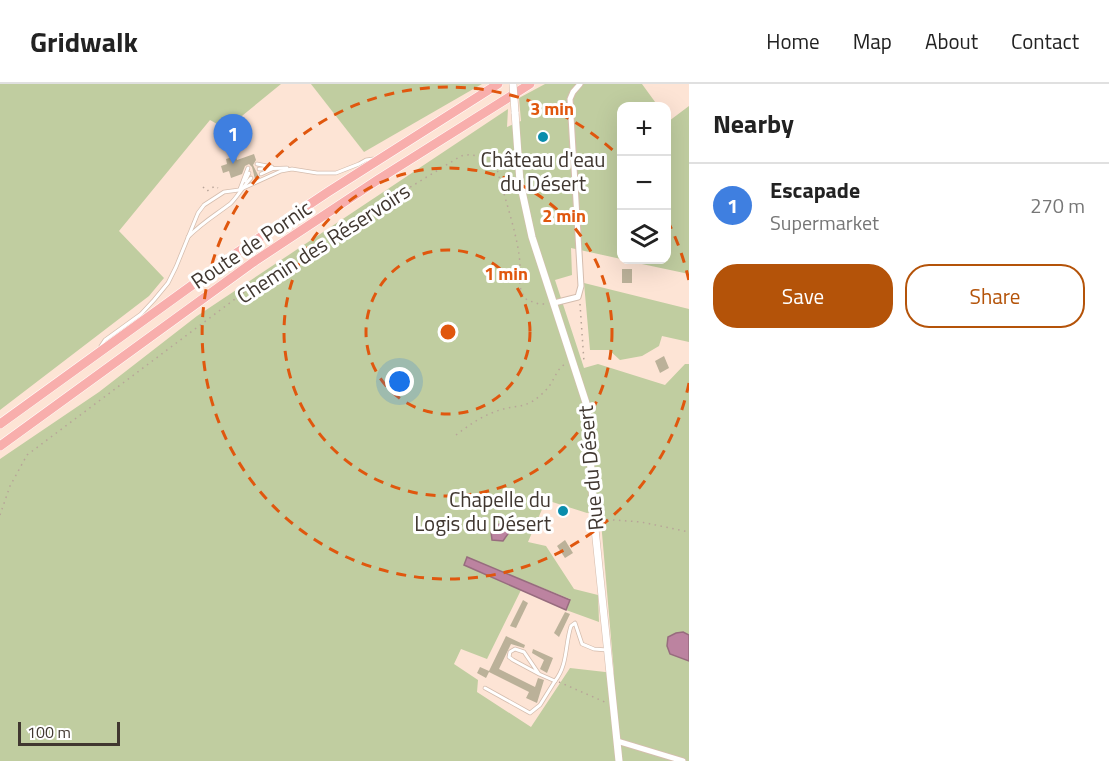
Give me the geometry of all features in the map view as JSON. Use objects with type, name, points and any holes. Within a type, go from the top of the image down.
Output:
[{"type":"highway","name":"Route de Pornic","points":[[0,424],[238,252],[498,84]]},
{"type":"highway","name":"Route de Pornic","points":[[0,446],[255,261],[379,179],[530,84]]},
{"type":"street","name":"Rue du Désert","points":[[513,84],[520,182],[532,237],[586,406],[594,519],[619,761]]},
{"type":"street","points":[[554,303],[578,297],[581,286],[570,99],[580,84]]},
{"type":"street","points":[[617,741],[683,761]]},
{"type":"lane","points":[[257,164],[317,173],[336,172],[366,160],[381,158]]},
{"type":"lane","points":[[260,171],[276,167]]},
{"type":"lane","points":[[239,190],[248,168]]},
{"type":"lane","points":[[97,353],[105,340],[141,314],[168,283],[198,213],[204,206],[224,192],[239,190],[281,171],[292,169]]},
{"type":"lane","points":[[187,238],[202,223],[232,202],[249,173]]},
{"type":"lane","points":[[239,190],[250,178]]},
{"type":"lane","points":[[485,688],[530,713],[540,705],[555,681],[567,654],[568,636],[574,623],[582,644],[594,649],[607,650]]},
{"type":"lane","points":[[539,674],[524,652],[514,649],[510,652],[509,657],[513,660],[539,674],[555,681]]},
{"type":"path","name":"Chemin des Réservoirs","points":[[0,515],[10,486],[27,454],[267,274],[468,153],[491,161],[496,169],[517,247],[520,264],[519,286],[522,295],[532,303],[554,303]]},
{"type":"path","points":[[203,187],[207,191],[215,186],[224,192]]},
{"type":"path","points":[[578,297],[582,316],[584,363]]},
{"type":"path","points":[[456,435],[495,411],[522,407],[530,403],[549,387],[563,364],[573,361]]},
{"type":"path","points":[[594,519],[641,522],[689,532]]},
{"type":"path","points":[[555,681],[613,705]]},
{"type":"green space","points":[[0,84],[281,84],[226,129],[210,120],[119,231],[164,278],[149,296],[0,410]]},
{"type":"green space","points":[[311,84],[482,84],[364,152]]},
{"type":"green space","points":[[545,84],[642,84],[655,102],[617,102],[617,258],[571,248],[572,275],[555,280],[584,368],[598,364],[665,385],[685,364],[689,364],[689,761],[0,761],[0,459],[99,392],[197,316],[508,109],[507,127],[521,121],[519,98]],"holes":[[[546,500],[587,513],[600,510],[614,673],[570,668],[531,727],[477,692],[478,680],[454,664],[461,649],[487,659],[521,590],[464,565],[468,558],[570,599],[566,610],[599,622],[598,595],[574,589],[546,546],[528,542]]]},
{"type":"green space","points":[[689,106],[689,274],[642,264],[671,264],[671,120]]},
{"type":"green space","points":[[584,283],[689,309],[689,342],[662,336],[659,346],[642,356],[620,360],[609,350],[590,350]]},
{"type":"shaded area","points":[[499,524],[508,526],[510,531],[503,541],[492,540],[491,532]]},
{"type":"shaded area","points":[[467,557],[570,600],[566,610],[464,565]]},
{"type":"shaded area","points":[[683,632],[689,635],[689,661],[670,654],[667,646],[668,637]]},
{"type":"building","points":[[254,154],[256,160],[253,165],[259,177],[255,179],[249,164],[245,166],[242,174],[231,178],[229,171],[223,173],[221,166],[227,164],[226,159],[236,156],[237,160]]},
{"type":"building","points":[[622,269],[632,269],[632,283],[622,283]]},
{"type":"building","points":[[664,356],[669,368],[660,373],[655,361]]},
{"type":"building","points":[[565,540],[573,553],[565,558],[557,546]]},
{"type":"building","points":[[523,600],[528,603],[516,628],[510,626]]},
{"type":"building","points":[[565,612],[570,614],[559,637],[554,633]]},
{"type":"building","points":[[506,636],[525,645],[524,648],[511,644],[499,669],[535,687],[538,678],[544,680],[537,703],[526,698],[529,692],[489,672],[486,678],[477,673],[480,667],[489,671]]},
{"type":"building","points":[[533,649],[553,658],[547,673],[540,669],[544,660],[532,653]]},
{"type":"place","name":"Château d'eau du Désert","points":[[543,137]]},
{"type":"place","name":"Escapade","points":[[233,164]]},
{"type":"place","name":"Chapelle du Logis du Désert","points":[[563,511]]}]
